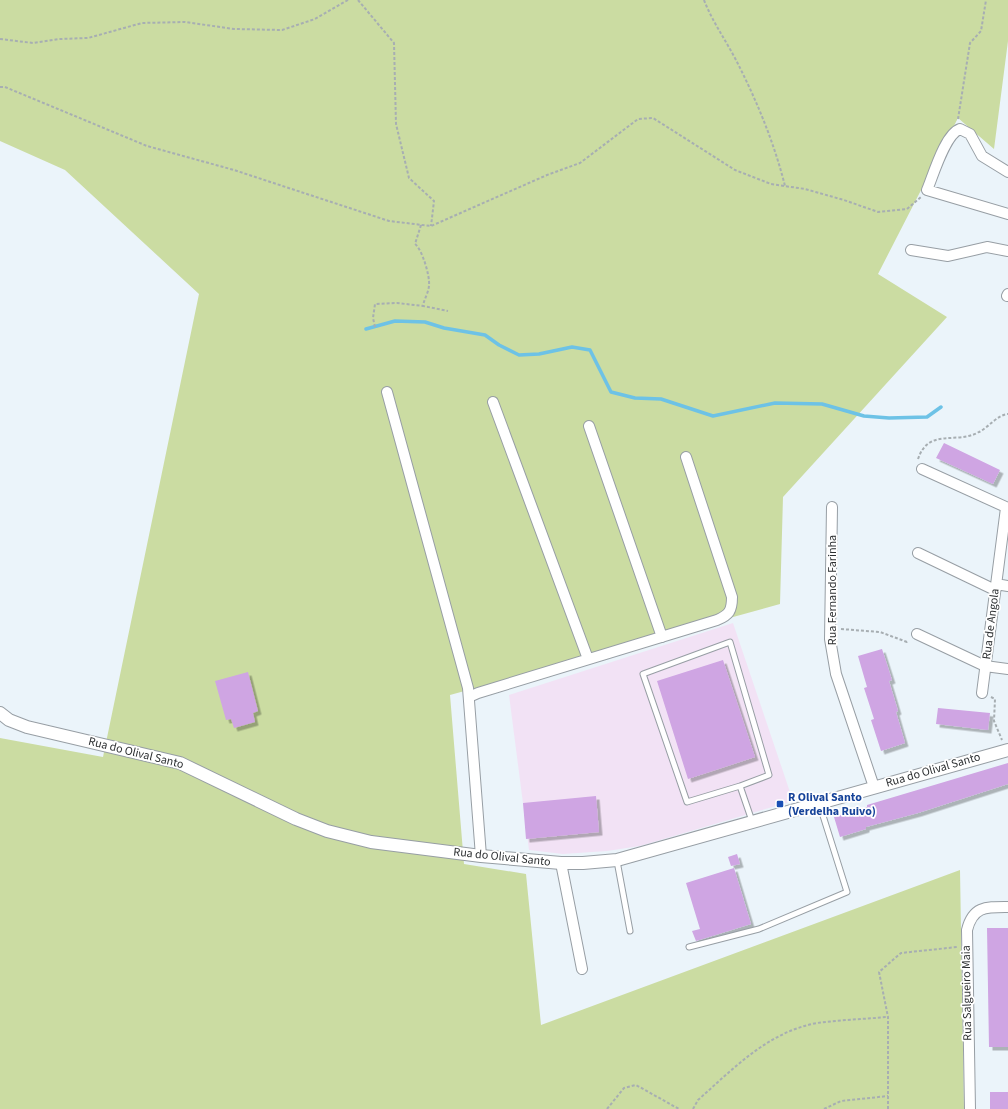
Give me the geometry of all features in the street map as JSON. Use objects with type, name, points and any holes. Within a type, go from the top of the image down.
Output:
[{"type":"street","points":[[1008,172],[982,156],[972,136],[964,130],[957,131],[947,143],[926,190],[1008,214]]},
{"type":"street","points":[[911,250],[948,256],[987,247],[1008,251]]},
{"type":"street","points":[[387,392],[468,688],[481,856]]},
{"type":"street","points":[[493,402],[588,659]]},
{"type":"street","points":[[589,426],[662,637]]},
{"type":"street","points":[[469,697],[727,616],[732,608],[732,597],[686,457]]},
{"type":"street","points":[[922,470],[1007,508]]},
{"type":"street","name":"Rua Fernando Farinha","points":[[832,507],[830,628],[836,674],[874,787]]},
{"type":"street","name":"Rua de Angola","points":[[982,693],[1007,508]]},
{"type":"street","points":[[918,553],[996,587],[1008,586]]},
{"type":"street","points":[[917,634],[985,666],[1008,669]]},
{"type":"street","name":"Rua do Olival Santo","points":[[2,715],[27,727],[180,763],[296,819],[327,831],[371,842],[481,856],[561,863],[617,860],[874,787],[1007,747]]},
{"type":"street","points":[[561,863],[582,969]]},
{"type":"street","name":"Rua Salgueiro Maia","points":[[970,1109],[966,946],[967,930],[973,915],[980,910],[988,907],[1008,907]]},
{"type":"lane","points":[[730,642],[769,775],[740,786],[687,802],[643,674],[730,642]]},
{"type":"lane","points":[[740,786],[752,821]]},
{"type":"lane","points":[[689,947],[759,929],[847,892],[819,802]]},
{"type":"lane","points":[[617,860],[630,931]]},
{"type":"path","points":[[0,39],[33,43],[59,39],[88,38],[142,23],[185,22],[234,29],[282,30],[315,19],[348,0]]},
{"type":"path","points":[[358,0],[394,43],[396,124],[409,178],[434,202],[431,226]]},
{"type":"path","points":[[704,0],[711,19],[736,60],[765,124],[785,186]]},
{"type":"path","points":[[957,131],[970,43],[982,31],[986,0]]},
{"type":"path","points":[[0,87],[5,87],[147,146],[247,174],[389,222],[431,226],[547,175],[580,163],[638,119],[653,118],[736,170],[771,184],[805,189],[878,212],[907,209],[926,190]]},
{"type":"path","points":[[421,225],[415,244],[419,247],[428,272],[429,286],[423,306]]},
{"type":"path","points":[[375,327],[373,318],[375,304],[423,306],[448,311]]},
{"type":"path","points":[[922,470],[918,459],[923,446],[934,440],[967,436],[979,432],[994,421],[1008,414]]},
{"type":"path","points":[[830,628],[880,632],[907,642],[917,634]]},
{"type":"path","points":[[982,693],[995,699],[994,721],[1007,747]]},
{"type":"path","points":[[888,1109],[888,1017],[879,972],[901,953],[966,946]]},
{"type":"path","points":[[693,1109],[698,1100],[751,1052],[785,1033],[817,1024],[888,1017]]},
{"type":"path","points":[[607,1109],[624,1088],[636,1085],[679,1109]]},
{"type":"path","points":[[824,1109],[841,1101],[888,1096]]},
{"type":"shaded area","points":[[733,623],[793,801],[640,846],[607,851],[563,854],[529,850],[509,695]]},
{"type":"green space","points":[[0,0],[1008,0],[1008,41],[994,149],[958,118],[878,274],[947,317],[783,497],[780,604],[450,695],[464,864],[526,874],[541,1025],[960,870],[964,1109],[0,1109],[0,738],[103,757],[199,294],[65,170],[0,141]]},
{"type":"building","points":[[944,443],[1000,470],[993,484],[936,458]]},
{"type":"building","points":[[882,649],[892,680],[889,681],[898,711],[896,712],[905,743],[881,751],[871,720],[874,719],[864,688],[867,687],[858,656]]},
{"type":"building","points":[[723,660],[755,757],[688,779],[657,681]]},
{"type":"building","points":[[248,672],[258,711],[253,713],[255,722],[234,728],[231,719],[226,720],[215,681]]},
{"type":"building","points":[[938,708],[990,713],[988,730],[936,724]]},
{"type":"building","points":[[1008,763],[1008,784],[918,813],[866,827],[866,829],[840,837],[834,817],[867,807],[867,805]]},
{"type":"building","points":[[596,796],[599,832],[526,839],[523,803]]},
{"type":"building","points":[[737,854],[740,864],[731,866],[728,857]]},
{"type":"building","points":[[734,868],[751,924],[696,941],[692,931],[700,929],[686,883]]},
{"type":"building","points":[[987,928],[1008,928],[1008,1047],[989,1047]]},
{"type":"building","points":[[990,1092],[1008,1092],[1008,1109],[990,1109]]},
{"type":"waterway","points":[[366,329],[395,321],[425,322],[444,328],[485,335],[499,345],[519,355],[539,354],[572,347],[590,350],[611,392],[635,398],[661,399],[713,416],[775,403],[822,404],[864,416],[889,418],[927,417],[941,407]]},
{"type":"place","name":"R Olival Santo (Verdelha Ruivo)","points":[[780,804]]}]
